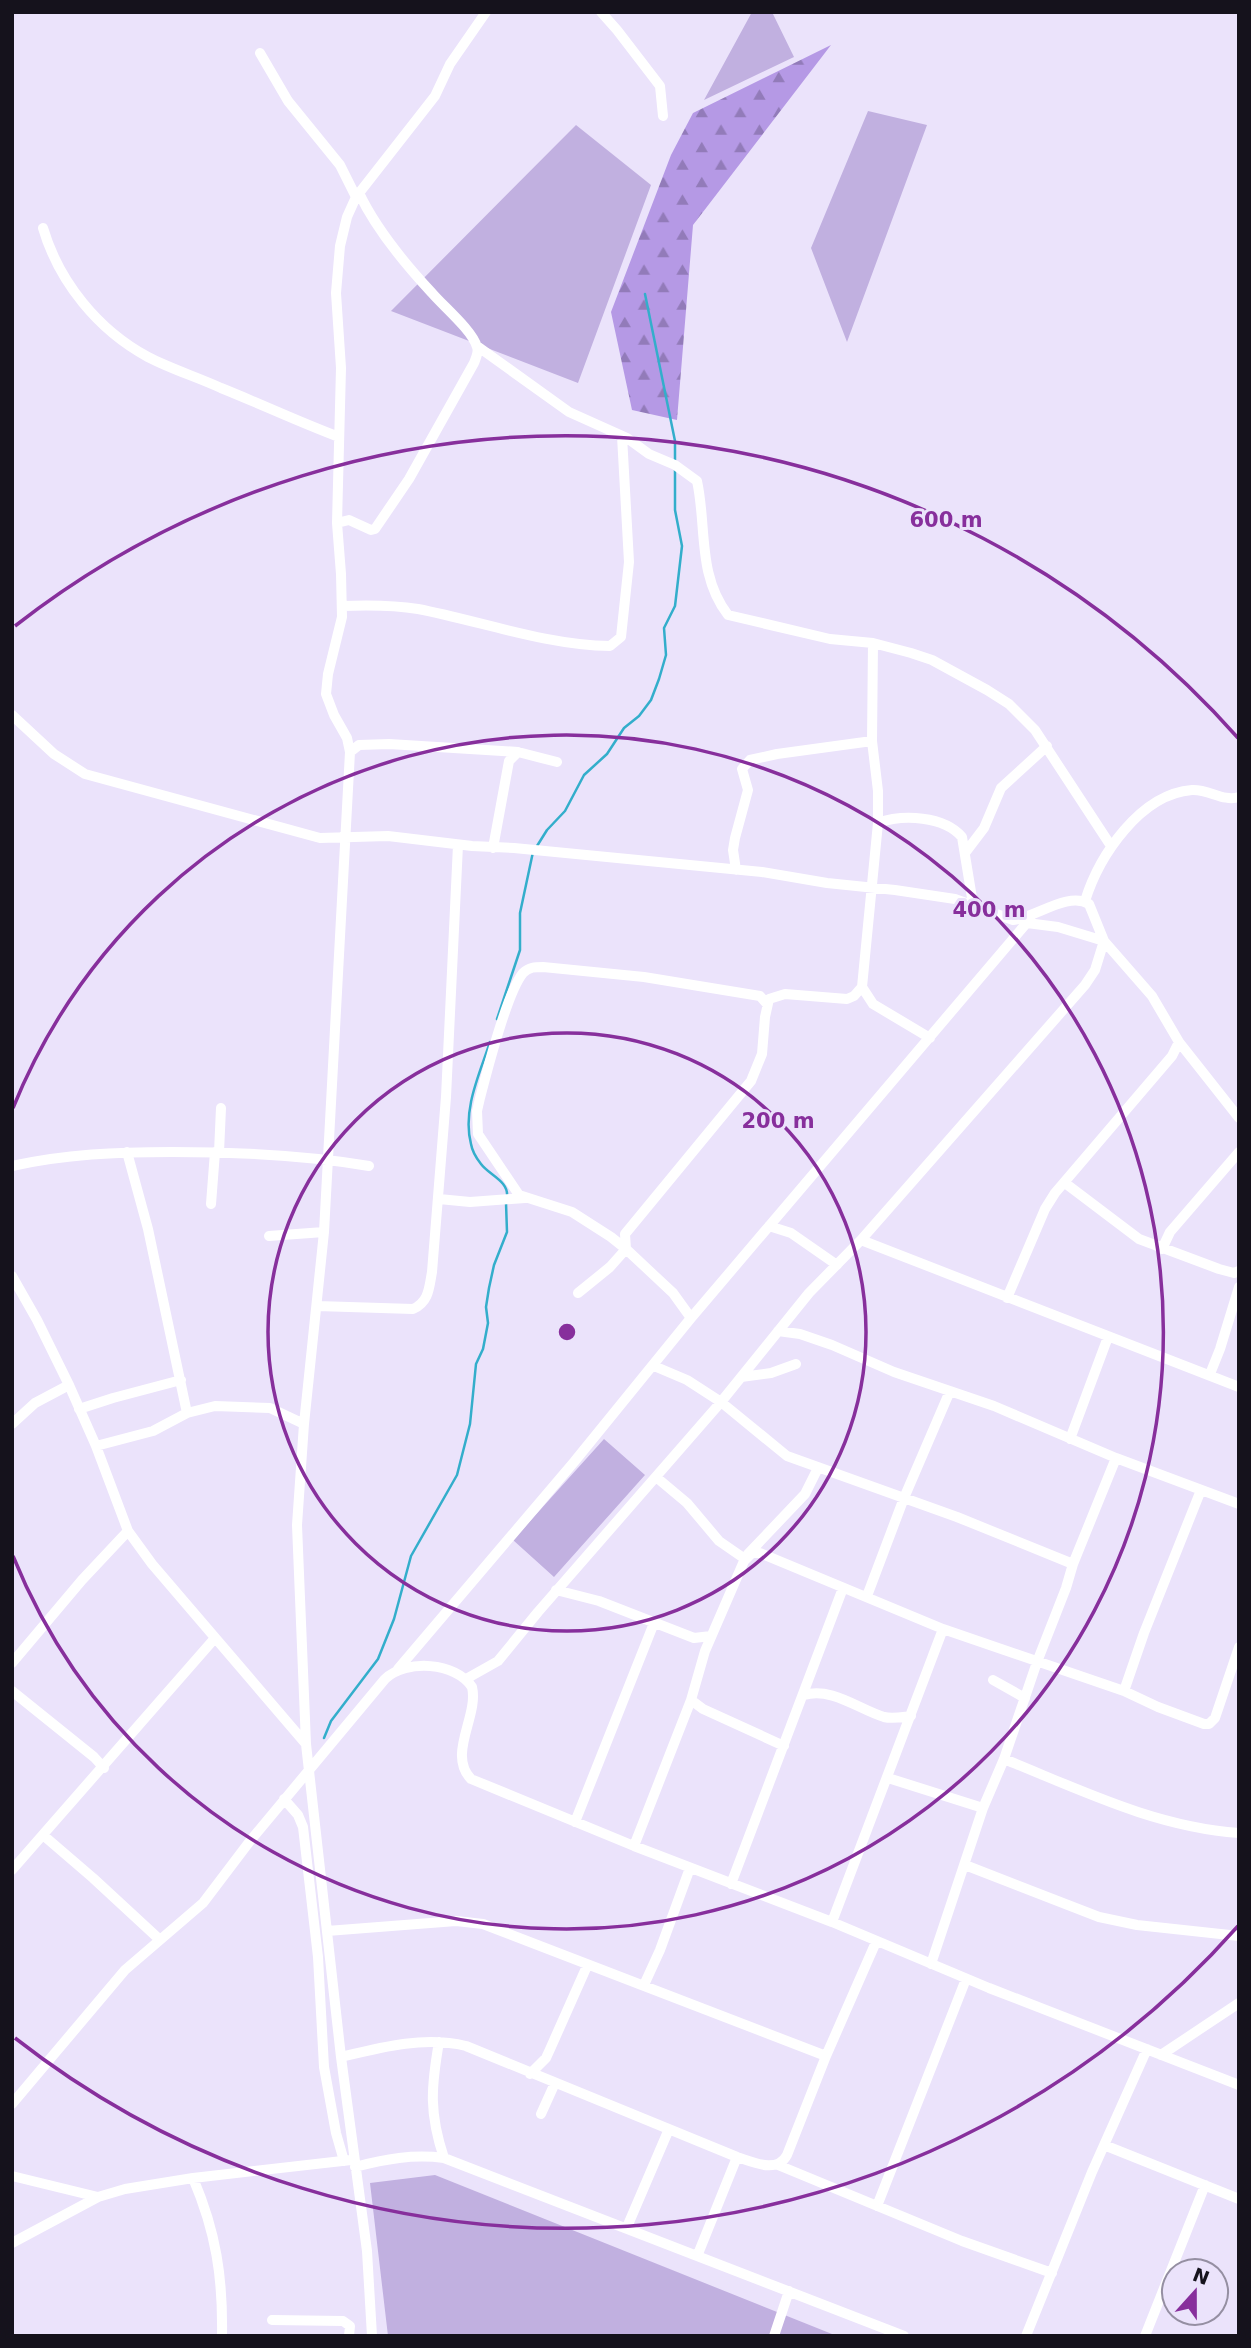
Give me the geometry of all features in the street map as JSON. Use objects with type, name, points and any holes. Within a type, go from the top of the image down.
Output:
[{"type":"street","points":[[372,2336],[367,2251],[351,2163],[306,1744],[297,1525],[304,1424],[324,1232],[349,752],[347,738],[326,694],[328,674],[342,617],[337,523],[341,368],[337,271],[346,217],[357,195],[435,96],[450,64],[486,12]]},
{"type":"street","points":[[601,12],[660,86],[663,116]]},
{"type":"street","points":[[260,52],[288,101],[340,165],[357,195],[383,231],[477,346],[569,412],[622,436],[649,454],[675,465],[697,481],[702,504],[706,565],[728,615],[830,639],[873,643],[932,660],[987,690],[1017,711],[1047,746],[1111,846]]},
{"type":"street","points":[[43,228],[51,255],[83,303],[102,324],[131,348],[163,364],[340,437]]},
{"type":"street","points":[[337,523],[349,520],[374,529],[415,468],[474,363],[477,346]]},
{"type":"street","points":[[342,606],[415,609],[501,630],[610,646],[621,637],[629,562],[622,436]]},
{"type":"street","points":[[626,1249],[624,1244],[627,1230],[751,1082],[762,1055],[769,999],[785,995],[847,999],[862,987],[878,823],[878,791],[872,741],[873,643]]},
{"type":"street","points":[[12,715],[54,754],[85,774],[327,839],[388,836],[458,845],[736,870],[929,895],[973,904],[1013,920],[1030,918],[1064,903],[1085,901],[1089,904],[1104,941],[1152,996],[1179,1042],[1239,1118]]},
{"type":"street","points":[[736,870],[733,850],[748,790],[742,769],[744,765],[755,758],[872,741]]},
{"type":"street","points":[[349,752],[359,745],[371,744],[518,752],[557,762]]},
{"type":"street","points":[[965,853],[984,828],[1001,788],[1047,746]]},
{"type":"street","points":[[493,848],[510,759],[518,752]]},
{"type":"street","points":[[1085,901],[1111,846],[1148,808],[1168,796],[1194,790],[1206,790],[1230,799],[1239,797]]},
{"type":"street","points":[[878,823],[899,817],[944,825],[956,830],[962,837],[973,904]]},
{"type":"street","points":[[317,1306],[402,1310],[421,1306],[426,1298],[432,1272],[439,1199],[458,845]]},
{"type":"street","points":[[1003,917],[1013,939]]},
{"type":"street","points":[[12,2104],[106,1991],[159,1939],[203,1903],[358,1708],[398,1669],[1030,918]]},
{"type":"street","points":[[1030,918],[1104,941]]},
{"type":"street","points":[[466,1679],[498,1661],[556,1590],[721,1402],[809,1293],[860,1240],[1085,985],[1095,970],[1104,941]]},
{"type":"street","points":[[691,1318],[673,1293],[611,1237],[572,1212],[526,1198],[517,1192],[478,1135],[480,1098],[507,1009],[521,975],[531,968],[547,967],[644,976],[760,996],[767,1004]]},
{"type":"street","points":[[862,987],[873,1004],[930,1038]]},
{"type":"street","points":[[1007,1298],[1045,1209],[1172,1056],[1179,1042]]},
{"type":"street","points":[[211,1204],[221,1108]]},
{"type":"street","points":[[127,1152],[148,1229],[187,1413]]},
{"type":"street","points":[[12,1166],[68,1155],[217,1152],[326,1159],[369,1166]]},
{"type":"street","points":[[1162,1249],[1170,1232],[1239,1152]]},
{"type":"street","points":[[1065,1183],[1131,1234],[1162,1249],[1219,1269],[1234,1273],[1239,1271]]},
{"type":"street","points":[[439,1199],[470,1202],[526,1198]]},
{"type":"street","points":[[769,1226],[791,1233],[837,1265]]},
{"type":"street","points":[[268,1236],[324,1232]]},
{"type":"street","points":[[860,1240],[1239,1387]]},
{"type":"street","points":[[578,1293],[626,1249]]},
{"type":"street","points":[[12,1276],[69,1385],[96,1446],[128,1531],[152,1564],[306,1744]]},
{"type":"street","points":[[1210,1374],[1239,1287]]},
{"type":"street","points":[[778,1331],[808,1337],[994,1406],[1116,1458],[1239,1504]]},
{"type":"street","points":[[1070,1439],[1108,1337]]},
{"type":"street","points":[[741,1377],[771,1374],[796,1364]]},
{"type":"street","points":[[654,1366],[687,1380],[721,1402],[781,1452],[1073,1564]]},
{"type":"street","points":[[79,1409],[181,1380]]},
{"type":"street","points":[[12,1424],[35,1403],[69,1385]]},
{"type":"street","points":[[867,1596],[950,1391]]},
{"type":"street","points":[[96,1446],[153,1431],[187,1413],[215,1406],[263,1407],[276,1410],[304,1424]]},
{"type":"street","points":[[931,1964],[983,1808],[1004,1759],[1073,1564],[1116,1458]]},
{"type":"street","points":[[634,1846],[691,1700],[705,1651],[747,1557],[805,1494],[818,1468]]},
{"type":"street","points":[[656,1477],[687,1503],[719,1541],[747,1557],[760,1553],[943,1629],[1124,1691],[1185,1718],[1209,1724],[1215,1718],[1239,1647]]},
{"type":"street","points":[[1124,1691],[1201,1490]]},
{"type":"street","points":[[12,1663],[82,1580],[128,1531]]},
{"type":"street","points":[[731,1884],[843,1588]]},
{"type":"street","points":[[556,1590],[599,1601],[694,1638],[711,1636]]},
{"type":"street","points":[[575,1822],[654,1623]]},
{"type":"street","points":[[832,1923],[943,1629]]},
{"type":"street","points":[[12,1870],[215,1638]]},
{"type":"street","points":[[694,1638],[705,1651]]},
{"type":"street","points":[[398,1669],[428,1666],[466,1679],[473,1690],[474,1698],[462,1754],[463,1768],[469,1777],[634,1846],[1239,2085]]},
{"type":"street","points":[[993,1680],[1025,1698]]},
{"type":"street","points":[[12,1691],[104,1768]]},
{"type":"street","points":[[804,1695],[827,1694],[885,1717],[911,1716]]},
{"type":"street","points":[[691,1700],[703,1709],[783,1746]]},
{"type":"street","points":[[1004,1759],[1154,1818],[1188,1827],[1239,1833]]},
{"type":"street","points":[[888,1778],[983,1808]]},
{"type":"street","points":[[284,1799],[298,1815],[303,1827],[318,1957],[324,2067],[336,2133],[351,2163]]},
{"type":"street","points":[[43,1835],[159,1939]]},
{"type":"street","points":[[965,1865],[1099,1917],[1137,1925],[1239,1936]]},
{"type":"street","points":[[644,1984],[660,1951],[690,1868]]},
{"type":"street","points":[[327,1931],[467,1921],[499,1929],[587,1966],[644,1984],[825,2056]]},
{"type":"street","points":[[778,2165],[787,2155],[825,2056],[876,1942]]},
{"type":"street","points":[[530,2074],[546,2057],[587,1966]]},
{"type":"street","points":[[877,2206],[967,1979]]},
{"type":"street","points":[[1161,2055],[1181,2039],[1239,2003]]},
{"type":"street","points":[[341,2056],[398,2044],[439,2042],[466,2046],[737,2157],[778,2165],[962,2241],[1052,2273]]},
{"type":"street","points":[[439,2042],[431,2093],[438,2140],[444,2158]]},
{"type":"street","points":[[1026,2336],[1104,2145],[1147,2049]]},
{"type":"street","points":[[541,2114],[555,2083]]},
{"type":"street","points":[[627,2227],[669,2129]]},
{"type":"street","points":[[419,2155],[438,2140]]},
{"type":"street","points":[[1104,2145],[1239,2199]]},
{"type":"street","points":[[13,2241],[98,2197],[125,2189],[192,2178],[419,2155],[444,2158],[698,2254],[904,2336]]},
{"type":"street","points":[[698,2254],[737,2157]]},
{"type":"street","points":[[12,2176],[98,2197]]},
{"type":"street","points":[[192,2178],[212,2229],[219,2262],[223,2298],[222,2336]]},
{"type":"street","points":[[1145,2336],[1205,2185]]},
{"type":"street","points":[[774,2336],[789,2291]]},
{"type":"street","points":[[272,2320],[343,2321],[350,2326],[349,2336]]},
{"type":"shaded area","points":[[752,12],[772,12],[794,57],[704,100]]},
{"type":"shaded area","points":[[868,111],[927,125],[847,342],[811,248]]},
{"type":"shaded area","points":[[576,125],[651,185],[578,383],[391,311]]},
{"type":"shaded area","points":[[604,1439],[645,1475],[554,1577],[513,1540]]},
{"type":"shaded area","points":[[435,2175],[837,2336],[388,2336],[370,2183]]},
{"type":"green space","points":[[831,45],[693,225],[677,420],[632,410],[611,312],[671,155],[693,113]]},
{"type":"waterway","points":[[645,294],[675,441],[675,460]]},
{"type":"waterway","points":[[537,846],[547,830],[565,811],[584,775],[607,754],[624,728],[639,716],[651,700],[659,679],[666,655],[664,628],[675,606],[682,546],[675,510],[675,470]]},
{"type":"waterway","points":[[497,1019],[520,950],[520,913],[533,852]]},
{"type":"waterway","points":[[490,1042],[473,1092],[469,1131],[476,1157],[484,1168],[502,1182],[507,1197]]},
{"type":"waterway","points":[[324,1738],[331,1721],[378,1659],[394,1619],[411,1556],[457,1475],[470,1424],[476,1364],[483,1349],[488,1323],[486,1307],[489,1288],[494,1265],[507,1232],[506,1203]]}]
